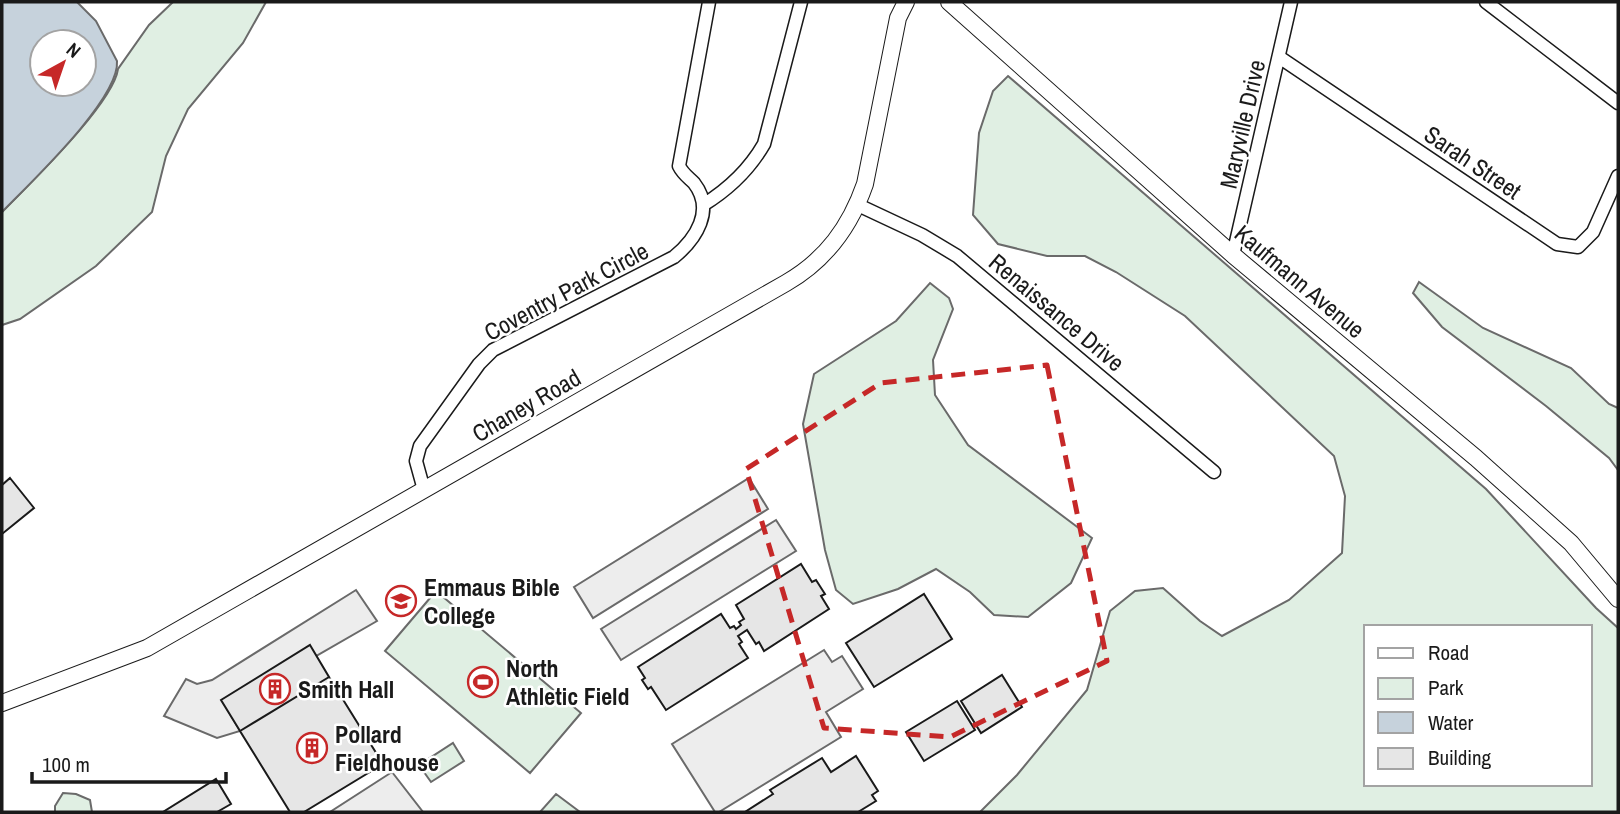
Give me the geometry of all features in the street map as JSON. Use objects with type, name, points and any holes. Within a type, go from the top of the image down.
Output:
[{"type":"street","points":[[709,2],[679,166],[693,183],[703,205],[725,192],[754,160],[764,144],[801,2]]},
{"type":"street","name":"Chaney Road","points":[[2,703],[146,648],[798,276],[814,264],[833,245],[858,205],[865,184],[898,18],[906,2]]},
{"type":"street","name":"Kaufmann Avenue","points":[[948,2],[1233,255],[1476,458],[1571,542],[1618,598]]},
{"type":"street","name":"Maryville Drive","points":[[1233,255],[1291,2]]},
{"type":"street","points":[[1486,2],[1618,103]]},
{"type":"street","name":"Sarah Street","points":[[1279,57],[1557,244],[1578,247],[1593,232],[1618,176]]},
{"type":"street","name":"Coventry Park Circle","points":[[424,490],[416,461],[420,446],[479,363],[493,350],[674,257],[685,248],[700,226],[703,205]]},
{"type":"street","name":"Renaissance Drive","points":[[858,205],[922,235],[957,256],[1214,472]]},
{"type":"highlighted area","points":[[1047,365],[1107,661],[950,737],[824,728],[746,469],[881,383]]},
{"type":"green space","points":[[173,2],[266,2],[243,43],[188,109],[166,156],[152,212],[96,266],[20,319],[2,325],[2,212],[86,122],[102,102],[118,69],[149,25]]},
{"type":"green space","points":[[1008,76],[1486,489],[1596,608],[1618,628],[1618,812],[980,812],[1017,775],[1087,690],[1110,611],[1135,591],[1163,588],[1200,621],[1222,636],[1289,600],[1342,553],[1345,496],[1334,456],[1185,316],[1116,272],[1085,256],[1047,256],[998,244],[973,215],[979,133],[993,91]]},
{"type":"green space","points":[[1419,282],[1483,328],[1571,368],[1609,404],[1618,408],[1618,470],[1609,458],[1546,406],[1442,327],[1413,293]]},
{"type":"green space","points":[[930,283],[949,298],[953,309],[933,360],[935,395],[968,445],[1092,538],[1071,583],[1028,617],[994,615],[970,592],[936,569],[898,589],[853,604],[836,590],[825,550],[803,424],[814,374],[896,321]]},
{"type":"green space","name":"North Athletic Field","points":[[436,591],[581,713],[530,773],[385,651]]},
{"type":"green space","points":[[453,743],[464,761],[431,782],[419,765]]},
{"type":"green space","points":[[63,793],[76,794],[90,800],[92,812],[55,812],[55,806]]},
{"type":"green space","points":[[556,794],[580,812],[540,812]]},
{"type":"shaded area","points":[[749,478],[768,509],[593,618],[574,587]]},
{"type":"shaded area","points":[[776,520],[796,551],[621,660],[601,629]]},
{"type":"shaded area","points":[[356,590],[377,621],[316,656],[222,700],[240,731],[217,738],[164,716],[186,679],[197,684],[212,680]]},
{"type":"shaded area","points":[[824,650],[832,662],[842,656],[863,689],[826,712],[841,737],[715,812],[672,744]]},
{"type":"shaded area","points":[[392,772],[423,812],[330,812]]},
{"type":"water","points":[[2,2],[77,2],[96,21],[117,61],[114,77],[104,97],[51,162],[2,212]]},
{"type":"building","points":[[10,478],[34,508],[2,534],[2,485]]},
{"type":"building","points":[[801,564],[812,582],[816,580],[825,594],[821,596],[829,609],[764,651],[747,630],[738,636],[742,642],[739,644],[748,658],[666,710],[651,687],[648,689],[642,680],[645,678],[638,667],[721,614],[730,628],[734,626],[736,629],[744,619],[736,605]]},
{"type":"building","points":[[924,594],[952,639],[874,687],[846,643]]},
{"type":"building","name":"Smith Hall","points":[[310,645],[329,677],[240,731],[221,700]]},
{"type":"building","points":[[1002,675],[1022,707],[981,733],[961,701]]},
{"type":"building","name":"Pollard Fieldhouse","points":[[329,677],[383,764],[304,812],[290,812],[240,731]]},
{"type":"building","points":[[957,701],[975,730],[924,761],[906,732]]},
{"type":"building","points":[[856,756],[878,791],[872,795],[876,801],[858,812],[745,812],[773,794],[770,790],[822,758],[831,772]]},
{"type":"building","points":[[216,779],[231,804],[217,812],[163,812]]},
{"type":"place","name":"Emmaus Bible College","points":[[401,601]]},
{"type":"place","name":"North Athletic Field","points":[[483,682]]},
{"type":"place","name":"Smith Hall","points":[[275,689]]},
{"type":"place","name":"Pollard Fieldhouse","points":[[312,748]]}]
